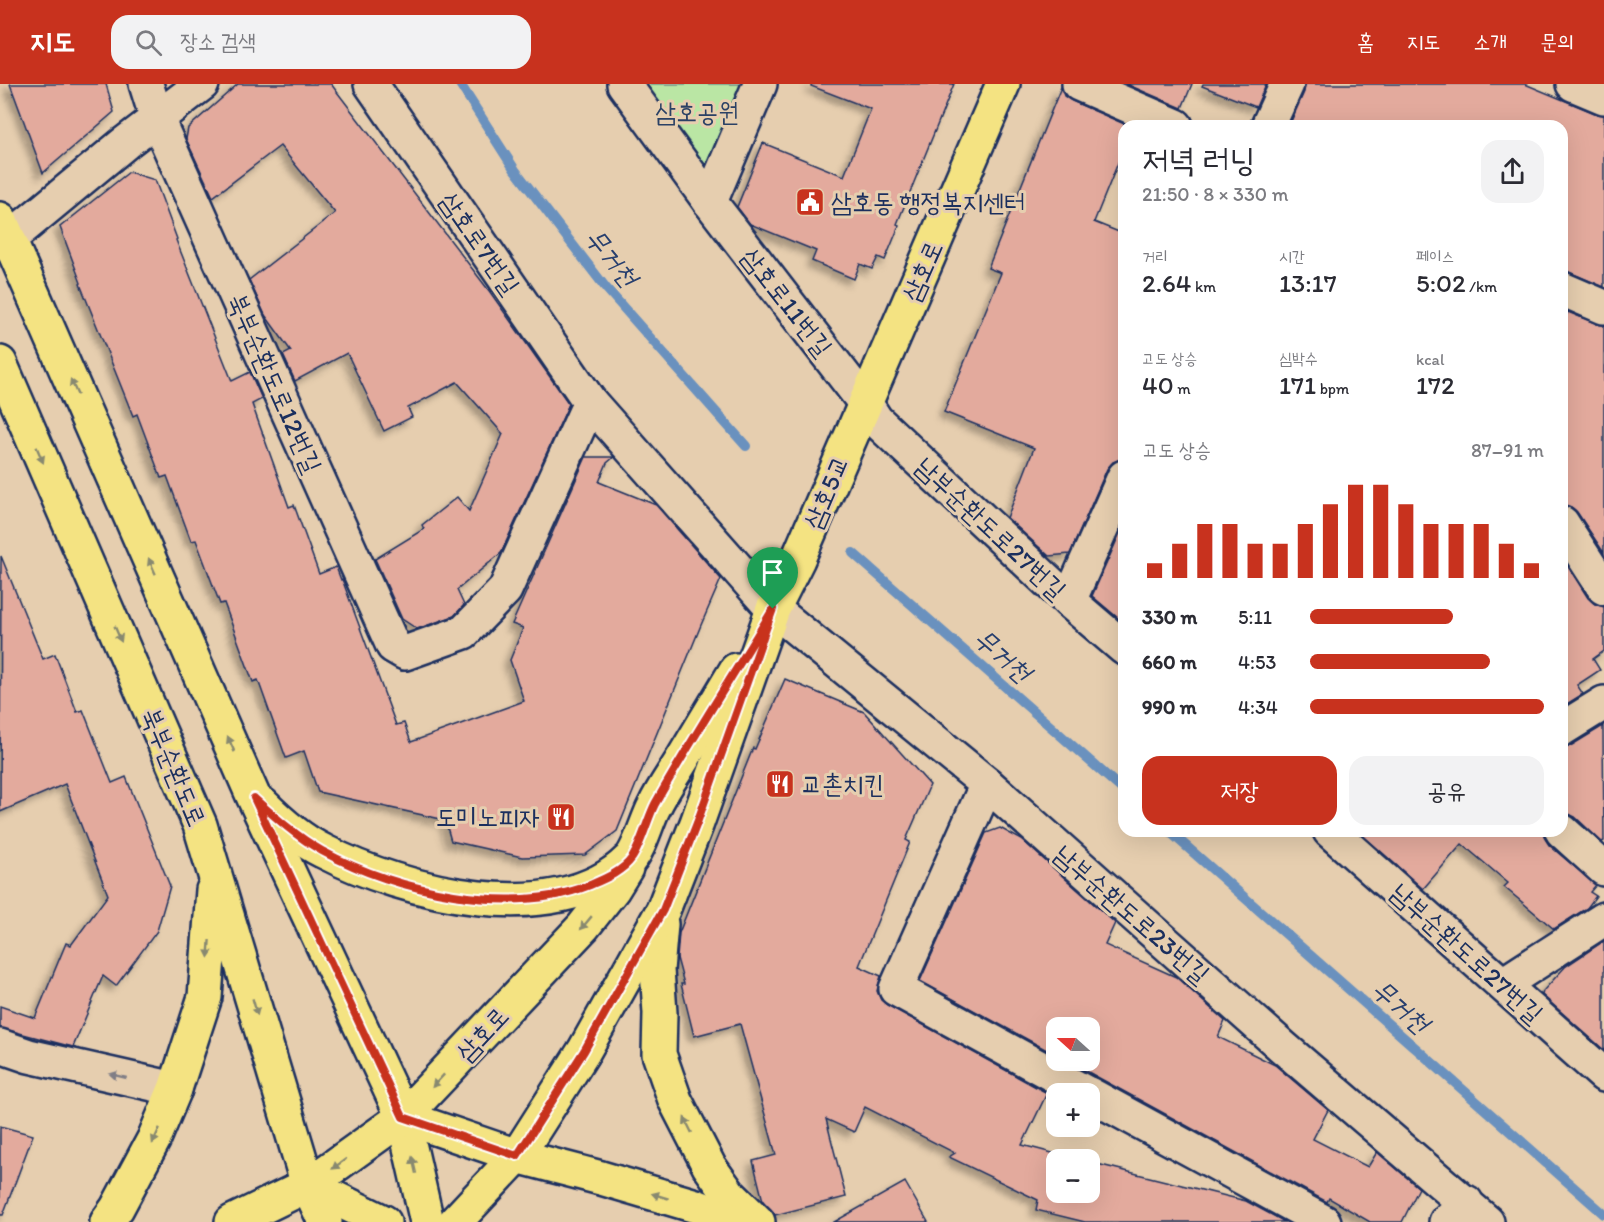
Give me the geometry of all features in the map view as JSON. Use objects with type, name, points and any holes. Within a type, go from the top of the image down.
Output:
[{"type":"main road","name":"삼호로","points":[[860,414],[1003,84]]},
{"type":"main road","points":[[4,229],[254,798],[403,1117],[427,1222]]},
{"type":"main road","name":"북부순환도로","points":[[0,363],[200,825],[308,1185],[325,1222]]},
{"type":"main road","name":"삼호5교","points":[[773,609],[798,559],[860,414]]},
{"type":"main road","name":"삼호로","points":[[232,1222],[308,1185],[403,1117],[583,927],[613,889],[632,859],[654,806],[773,609]]},
{"type":"main road","points":[[455,1222],[517,1156],[584,1051],[663,910],[697,823],[773,609]]},
{"type":"main road","points":[[254,798],[284,825],[321,850],[351,865],[415,886],[465,897],[510,901],[545,898],[579,889],[609,877],[632,859]]},
{"type":"main road","points":[[107,1222],[117,1208],[154,1139],[175,1089],[205,997],[215,870]]},
{"type":"main road","points":[[663,910],[657,970],[660,1013],[659,1054],[675,1100],[709,1166],[729,1194],[758,1222]]},
{"type":"main road","points":[[403,1117],[517,1156],[696,1206],[735,1222]]},
{"type":"main road","points":[[308,1185],[384,1222]]},
{"type":"street","name":"북부순환도로12번길","points":[[146,84],[158,119],[393,646],[405,653],[464,632],[506,590],[590,402]]},
{"type":"street","points":[[4,229],[158,119],[202,84]]},
{"type":"street","name":"삼호로7번길","points":[[371,84],[590,402],[773,609]]},
{"type":"street","name":"삼호로11번길","points":[[624,84],[860,414]]},
{"type":"street","points":[[710,202],[760,84]]},
{"type":"street","points":[[1078,84],[1162,120]]},
{"type":"street","points":[[1271,120],[1287,84]]},
{"type":"street","points":[[1573,84],[1604,97]]},
{"type":"street","points":[[1568,292],[1604,307]]},
{"type":"street","name":"남부순환도로27번길","points":[[860,414],[876,420],[1069,601],[1118,643]]},
{"type":"street","points":[[1069,601],[1118,491]]},
{"type":"street","points":[[1568,532],[1604,588]]},
{"type":"street","name":"남부순환도로23번길","points":[[773,609],[987,784],[1284,1048],[1467,1215]]},
{"type":"street","points":[[1568,725],[1604,703]]},
{"type":"street","points":[[987,784],[896,989],[1068,1083]]},
{"type":"street","points":[[1568,836],[1604,869]]},
{"type":"street","name":"남부순환도로27번길","points":[[1337,837],[1604,1075]]},
{"type":"street","points":[[1503,984],[1604,919]]},
{"type":"street","points":[[0,1046],[29,1056],[175,1089]]},
{"type":"street","points":[[1100,1101],[1324,1222]]},
{"type":"green space","name":"삼호공원","points":[[644,84],[741,84],[705,170]]},
{"type":"building","points":[[10,84],[106,84],[114,112],[43,173]]},
{"type":"building","points":[[238,84],[331,84],[490,292],[569,404],[501,553],[457,590],[464,605],[454,616],[417,629],[402,619],[375,559],[424,529],[422,525],[457,497],[469,511],[503,434],[457,382],[408,408],[412,417],[384,431],[347,353],[295,381],[283,355],[291,351],[265,315],[249,280],[335,213],[280,146],[213,197],[186,139],[188,128]]},
{"type":"building","points":[[811,84],[954,84],[897,224],[899,226],[885,260],[878,257],[872,269],[860,264],[854,279],[812,261],[816,251],[750,224],[737,207],[763,143],[844,176],[871,109],[811,86]]},
{"type":"building","points":[[1126,84],[1192,84],[1182,108]]},
{"type":"building","points":[[1203,84],[1266,84],[1256,107],[1202,86]]},
{"type":"building","points":[[1305,84],[1525,84],[1604,115],[1604,287],[1568,272],[1568,120],[1292,120],[1304,92]]},
{"type":"building","points":[[1061,87],[1064,96],[1072,101],[1118,121],[1118,163],[1094,222],[1118,232],[1118,461],[1113,462],[1107,469],[1070,554],[1049,556],[1007,518],[1034,448],[944,412],[1001,273],[988,268]]},
{"type":"building","points":[[129,172],[155,180],[176,240],[232,381],[250,372],[262,399],[252,404],[289,507],[294,505],[319,574],[336,567],[396,725],[404,723],[411,742],[524,701],[510,660],[523,628],[512,624],[586,457],[614,457],[607,463],[599,482],[656,505],[721,579],[617,831],[585,855],[522,857],[451,841],[445,820],[318,792],[304,751],[286,758],[258,680],[253,682],[224,603],[220,604],[196,540],[191,541],[167,476],[161,478],[137,414],[133,416],[80,284],[60,227]]},
{"type":"building","points":[[1568,312],[1604,325],[1604,553],[1577,512],[1568,506]]},
{"type":"building","points":[[1118,538],[1118,618],[1092,596]]},
{"type":"building","points":[[1,556],[43,659],[55,654],[77,712],[83,710],[112,783],[126,777],[170,886],[157,931],[116,986],[103,976],[73,1047],[0,1028],[0,1006],[35,1018],[66,943],[71,945],[108,895],[65,784],[0,812]]},
{"type":"building","points":[[1568,566],[1588,598],[1604,607],[1604,651],[1593,659],[1600,670],[1577,685],[1583,694],[1568,703]]},
{"type":"building","points":[[785,679],[864,712],[930,785],[906,840],[910,842],[859,966],[881,976],[877,991],[881,1000],[887,1005],[1046,1092],[1022,1145],[1046,1151],[1046,1203],[1100,1203],[1100,1165],[1246,1201],[1285,1222],[1085,1222],[1036,1210],[1038,1200],[949,1157],[955,1153],[865,1107],[854,1132],[826,1119],[846,1197],[775,1215],[763,1201],[753,1161],[776,1155],[740,1024],[694,1036],[677,958],[679,933],[753,748],[755,749]]},
{"type":"building","points":[[1603,726],[1604,841],[1602,842],[1575,817],[1568,814],[1568,746]]},
{"type":"building","points":[[1000,828],[1022,840],[1115,923],[1105,945],[1176,977],[1225,1021],[1218,1037],[1275,1065],[1328,1110],[1313,1139],[1368,1167],[1377,1152],[1419,1188],[1402,1222],[1370,1222],[1329,1198],[1327,1202],[1086,1071],[1100,1071],[1100,1017],[1046,1017],[1046,1050],[920,981],[986,833]]},
{"type":"building","points":[[1365,837],[1544,837],[1549,845],[1596,885],[1590,892],[1596,896],[1587,908],[1554,929],[1504,887],[1508,883],[1462,844],[1423,889]]},
{"type":"building","points":[[1604,941],[1604,1050],[1542,995],[1565,967]]},
{"type":"building","points":[[0,1126],[33,1135],[3,1215],[0,1215]]},
{"type":"building","points":[[905,1182],[928,1222],[834,1222]]},
{"type":"waterway","name":"무거천","points":[[460,84],[515,170],[606,288],[746,446]]},
{"type":"waterway","name":"무거천","points":[[853,553],[1118,786]]},
{"type":"waterway","name":"무거천","points":[[1176,837],[1604,1214]]},
{"type":"place","name":"삼호동 행정복지센터","points":[[810,202]]},
{"type":"place","name":"교촌치킨","points":[[780,784]]},
{"type":"place","name":"도미노피자","points":[[561,817]]},
{"type":"route","points":[[773,609],[697,823],[663,910],[584,1051],[517,1156],[403,1117],[254,798],[284,825],[321,850],[362,870],[415,886],[465,897],[510,901],[545,898],[579,889],[609,877],[632,859],[654,806],[773,609]]}]
